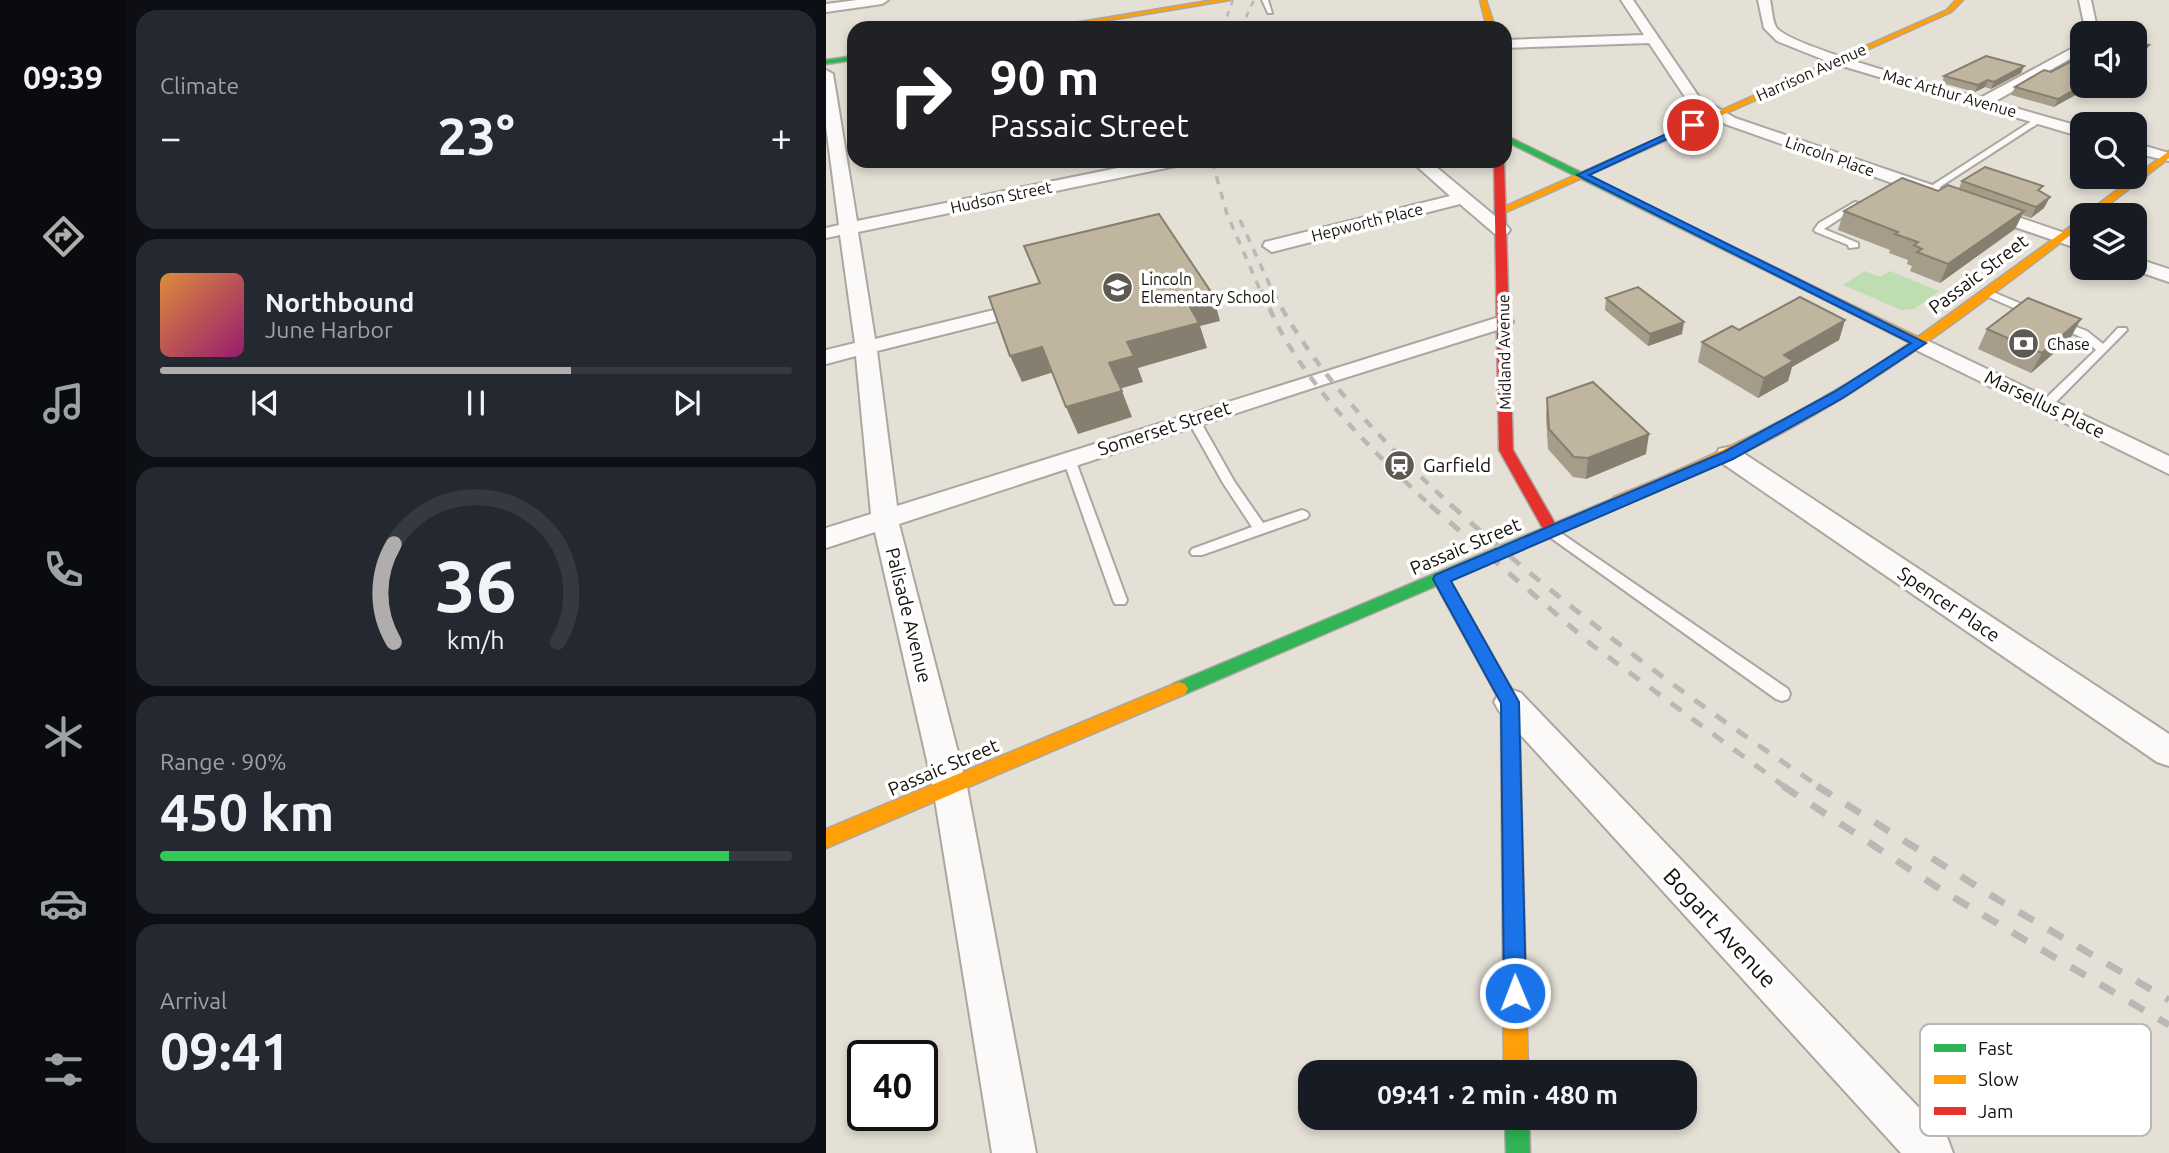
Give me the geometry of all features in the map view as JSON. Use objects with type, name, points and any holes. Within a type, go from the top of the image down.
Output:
[{"type":"street","points":[[826,8],[882,0]]},
{"type":"street","points":[[1093,21],[1227,0]]},
{"type":"street","points":[[1483,0],[1489,21]]},
{"type":"street","name":"Lincoln Place","points":[[1627,0],[1694,100],[1715,115],[1895,183],[1929,190],[2070,240]]},
{"type":"street","name":"Mac Arthur Avenue","points":[[1764,0],[1770,28],[1774,34],[1792,43],[1837,60],[2070,128]]},
{"type":"street","name":"Harrison Avenue","points":[[1500,211],[1949,11],[1960,0]]},
{"type":"street","points":[[2085,0],[2089,21]]},
{"type":"street","points":[[1512,44],[1653,39]]},
{"type":"street","points":[[1983,102],[2070,54]]},
{"type":"street","points":[[826,62],[847,59]]},
{"type":"street","name":"Palisade Avenue","points":[[826,74],[838,134],[837,230],[866,347],[885,519],[950,787],[1014,1153]]},
{"type":"street","points":[[1512,141],[1920,343]]},
{"type":"street","points":[[2147,151],[2167,155]]},
{"type":"street","points":[[2105,203],[2167,155]]},
{"type":"street","name":"Hudson Street","points":[[837,230],[1142,168]]},
{"type":"street","points":[[1427,168],[1501,230]]},
{"type":"street","name":"Midland Avenue","points":[[1499,168],[1506,450],[1552,532]]},
{"type":"street","name":"Hepworth Place","points":[[1272,246],[1463,198]]},
{"type":"street","name":"Passaic Street","points":[[826,839],[1728,455],[1839,395],[1920,343],[2070,230]]},
{"type":"street","points":[[2147,268],[2169,276]]},
{"type":"street","points":[[826,357],[998,315]]},
{"type":"street","name":"Somerset Street","points":[[826,538],[1503,322]]},
{"type":"street","name":"Marsellus Place","points":[[1920,343],[2169,466]]},
{"type":"street","name":"Spencer Place","points":[[1728,455],[2169,752]]},
{"type":"street","points":[[1441,579],[1510,702],[1517,1060]]},
{"type":"street","name":"Bogart Avenue","points":[[1510,702],[1931,1153]]},
{"type":"street","points":[[1517,1130],[1518,1153]]},
{"type":"lane","points":[[1265,0],[1270,12]]},
{"type":"lane","points":[[1929,190],[2041,119]]},
{"type":"lane","points":[[1852,246],[1855,244],[1819,230],[1822,225],[1868,199]]},
{"type":"lane","points":[[1988,293],[2027,310]]},
{"type":"lane","points":[[2047,318],[2096,341],[2102,351]]},
{"type":"lane","points":[[2046,405],[2122,330]]},
{"type":"lane","points":[[1194,419],[1229,483],[1260,529]]},
{"type":"lane","points":[[1069,459],[1120,600]]},
{"type":"lane","points":[[1197,552],[1302,515]]},
{"type":"lane","points":[[1552,532],[1782,694]]},
{"type":"green space","points":[[1865,271],[1880,277],[1890,271],[1939,291],[1914,309],[1901,310],[1843,285]]},
{"type":"building","points":[[1986,56],[2024,66],[1994,82],[1988,80],[1978,85],[1944,76]]},
{"type":"building","points":[[2070,62],[2070,92],[2058,99],[2015,87],[2044,70],[2051,72]]},
{"type":"building","points":[[1985,167],[2043,186],[2038,190],[2050,197],[2036,207],[1962,181]]},
{"type":"building","points":[[1902,178],[1938,191],[1948,185],[2024,211],[1948,264],[1917,252],[1922,249],[1914,245],[1918,242],[1844,211]]},
{"type":"building","points":[[1159,214],[1213,295],[1187,302],[1199,323],[1127,342],[1134,356],[1109,363],[1122,391],[1066,407],[1042,347],[1010,356],[989,297],[1040,283],[1024,246]]},
{"type":"building","points":[[1638,287],[1684,322],[1650,334],[1606,298]]},
{"type":"building","points":[[1800,297],[1845,320],[1784,355],[1793,361],[1764,378],[1702,342],[1732,326],[1739,330]]},
{"type":"building","points":[[2028,298],[2081,319],[2042,353],[1987,329]]},
{"type":"building","points":[[1593,382],[1649,434],[1588,458],[1574,457],[1549,429],[1547,398]]},
{"type":"railway","points":[[1226,21],[1233,0]]},
{"type":"railway","points":[[1244,21],[1254,0]]},
{"type":"railway","points":[[1214,168],[1227,214],[1261,292]]},
{"type":"railway","points":[[1240,220],[1273,291]]},
{"type":"railway","points":[[1261,290],[1283,336],[1318,387],[1373,449],[1432,507]]},
{"type":"railway","points":[[1273,291],[1289,321],[1330,379],[1377,432],[1453,507]]},
{"type":"railway","points":[[1430,505],[1592,645],[1785,787]]},
{"type":"railway","points":[[1451,505],[1539,581],[1631,653],[1820,787]]},
{"type":"railway","points":[[1783,786],[1946,893],[2169,1025]]},
{"type":"railway","points":[[1817,786],[1997,899],[2169,1000]]},
{"type":"traffic: fast","points":[[826,62],[847,59]]},
{"type":"traffic: fast","points":[[1512,141],[1827,297]]},
{"type":"traffic: fast","points":[[1179,689],[1619,501]]},
{"type":"traffic: fast","points":[[1517,1130],[1518,1153]]},
{"type":"traffic: slow","points":[[1093,21],[1227,0]]},
{"type":"traffic: slow","points":[[1483,0],[1489,21]]},
{"type":"traffic: slow","points":[[1500,211],[1949,11],[1960,0]]},
{"type":"traffic: slow","points":[[2105,203],[2169,154]]},
{"type":"traffic: slow","points":[[1619,501],[1714,461],[1821,406],[1955,317],[2070,230]]},
{"type":"traffic: slow","points":[[1827,297],[1920,343]]},
{"type":"traffic: slow","points":[[1441,579],[1510,702],[1516,1060]]},
{"type":"traffic: slow","points":[[826,839],[1179,689]]},
{"type":"traffic: jam","points":[[1499,168],[1506,450],[1552,532]]},
{"type":"place","name":"Lincoln Elementary School","points":[[1118,288]]},
{"type":"place","name":"Chase","points":[[2024,344]]},
{"type":"place","name":"Garfield","points":[[1400,465]]},
{"type":"route","points":[[1515,993],[1510,702],[1441,579],[1691,473],[1771,434],[1839,395],[1920,343],[1582,175],[1693,125]]}]
